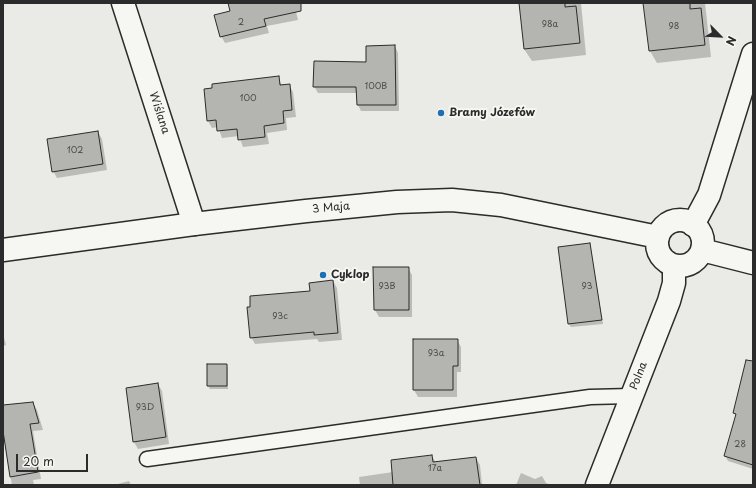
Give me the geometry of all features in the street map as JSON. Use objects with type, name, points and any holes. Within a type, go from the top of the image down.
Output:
[{"type":"street","name":"Wiślana","points":[[124,3],[194,224]]},
{"type":"street","points":[[693,224],[709,195],[753,54]]},
{"type":"street","name":"3 Maja","points":[[3,250],[194,224],[344,207],[452,200],[501,204],[658,237]]},
{"type":"street","points":[[685,220],[693,224],[701,236],[702,250],[694,262],[681,266],[674,266],[662,258],[657,245],[658,237],[666,225],[672,222],[685,220]]},
{"type":"street","points":[[702,250],[753,263]]},
{"type":"street","name":"Polna","points":[[597,485],[669,301],[674,283],[674,266]]},
{"type":"lane","points":[[147,459],[590,397],[631,396]]},
{"type":"building","points":[[228,3],[301,3],[301,11],[264,19],[266,26],[220,37],[214,15],[230,11]]},
{"type":"building","points":[[519,3],[565,3],[565,7],[576,6],[580,43],[524,49]]},
{"type":"building","points":[[643,3],[690,3],[690,9],[701,8],[705,45],[649,51]]},
{"type":"building","points":[[395,45],[396,105],[357,105],[356,87],[313,87],[314,61],[366,62],[366,46]]},
{"type":"building","points":[[279,76],[280,85],[290,84],[292,110],[283,111],[284,123],[264,126],[265,137],[238,140],[237,129],[217,131],[216,120],[207,121],[204,89],[212,88],[212,84]]},
{"type":"building","points":[[98,131],[103,164],[52,172],[47,139]]},
{"type":"building","points":[[590,243],[602,320],[568,324],[558,247]]},
{"type":"building","points":[[373,267],[409,267],[409,310],[374,310]]},
{"type":"building","points":[[333,280],[338,333],[314,335],[314,332],[250,338],[247,307],[250,307],[250,296],[310,291],[309,283]]},
{"type":"building","points":[[413,339],[458,339],[458,366],[453,366],[453,390],[413,390]]},
{"type":"building","points":[[746,360],[753,361],[753,465],[724,456],[736,414],[733,413]]},
{"type":"building","points":[[207,364],[227,364],[227,386],[207,386]]},
{"type":"building","points":[[158,383],[166,437],[133,442],[126,388]]},
{"type":"building","points":[[33,402],[39,423],[30,424],[38,472],[10,477],[3,431],[3,405]]},
{"type":"building","points":[[432,455],[433,462],[476,457],[480,485],[393,485],[391,460]]},
{"type":"place","name":"Bramy Józefów","points":[[441,113]]},
{"type":"place","name":"Cyklop","points":[[323,275]]}]
